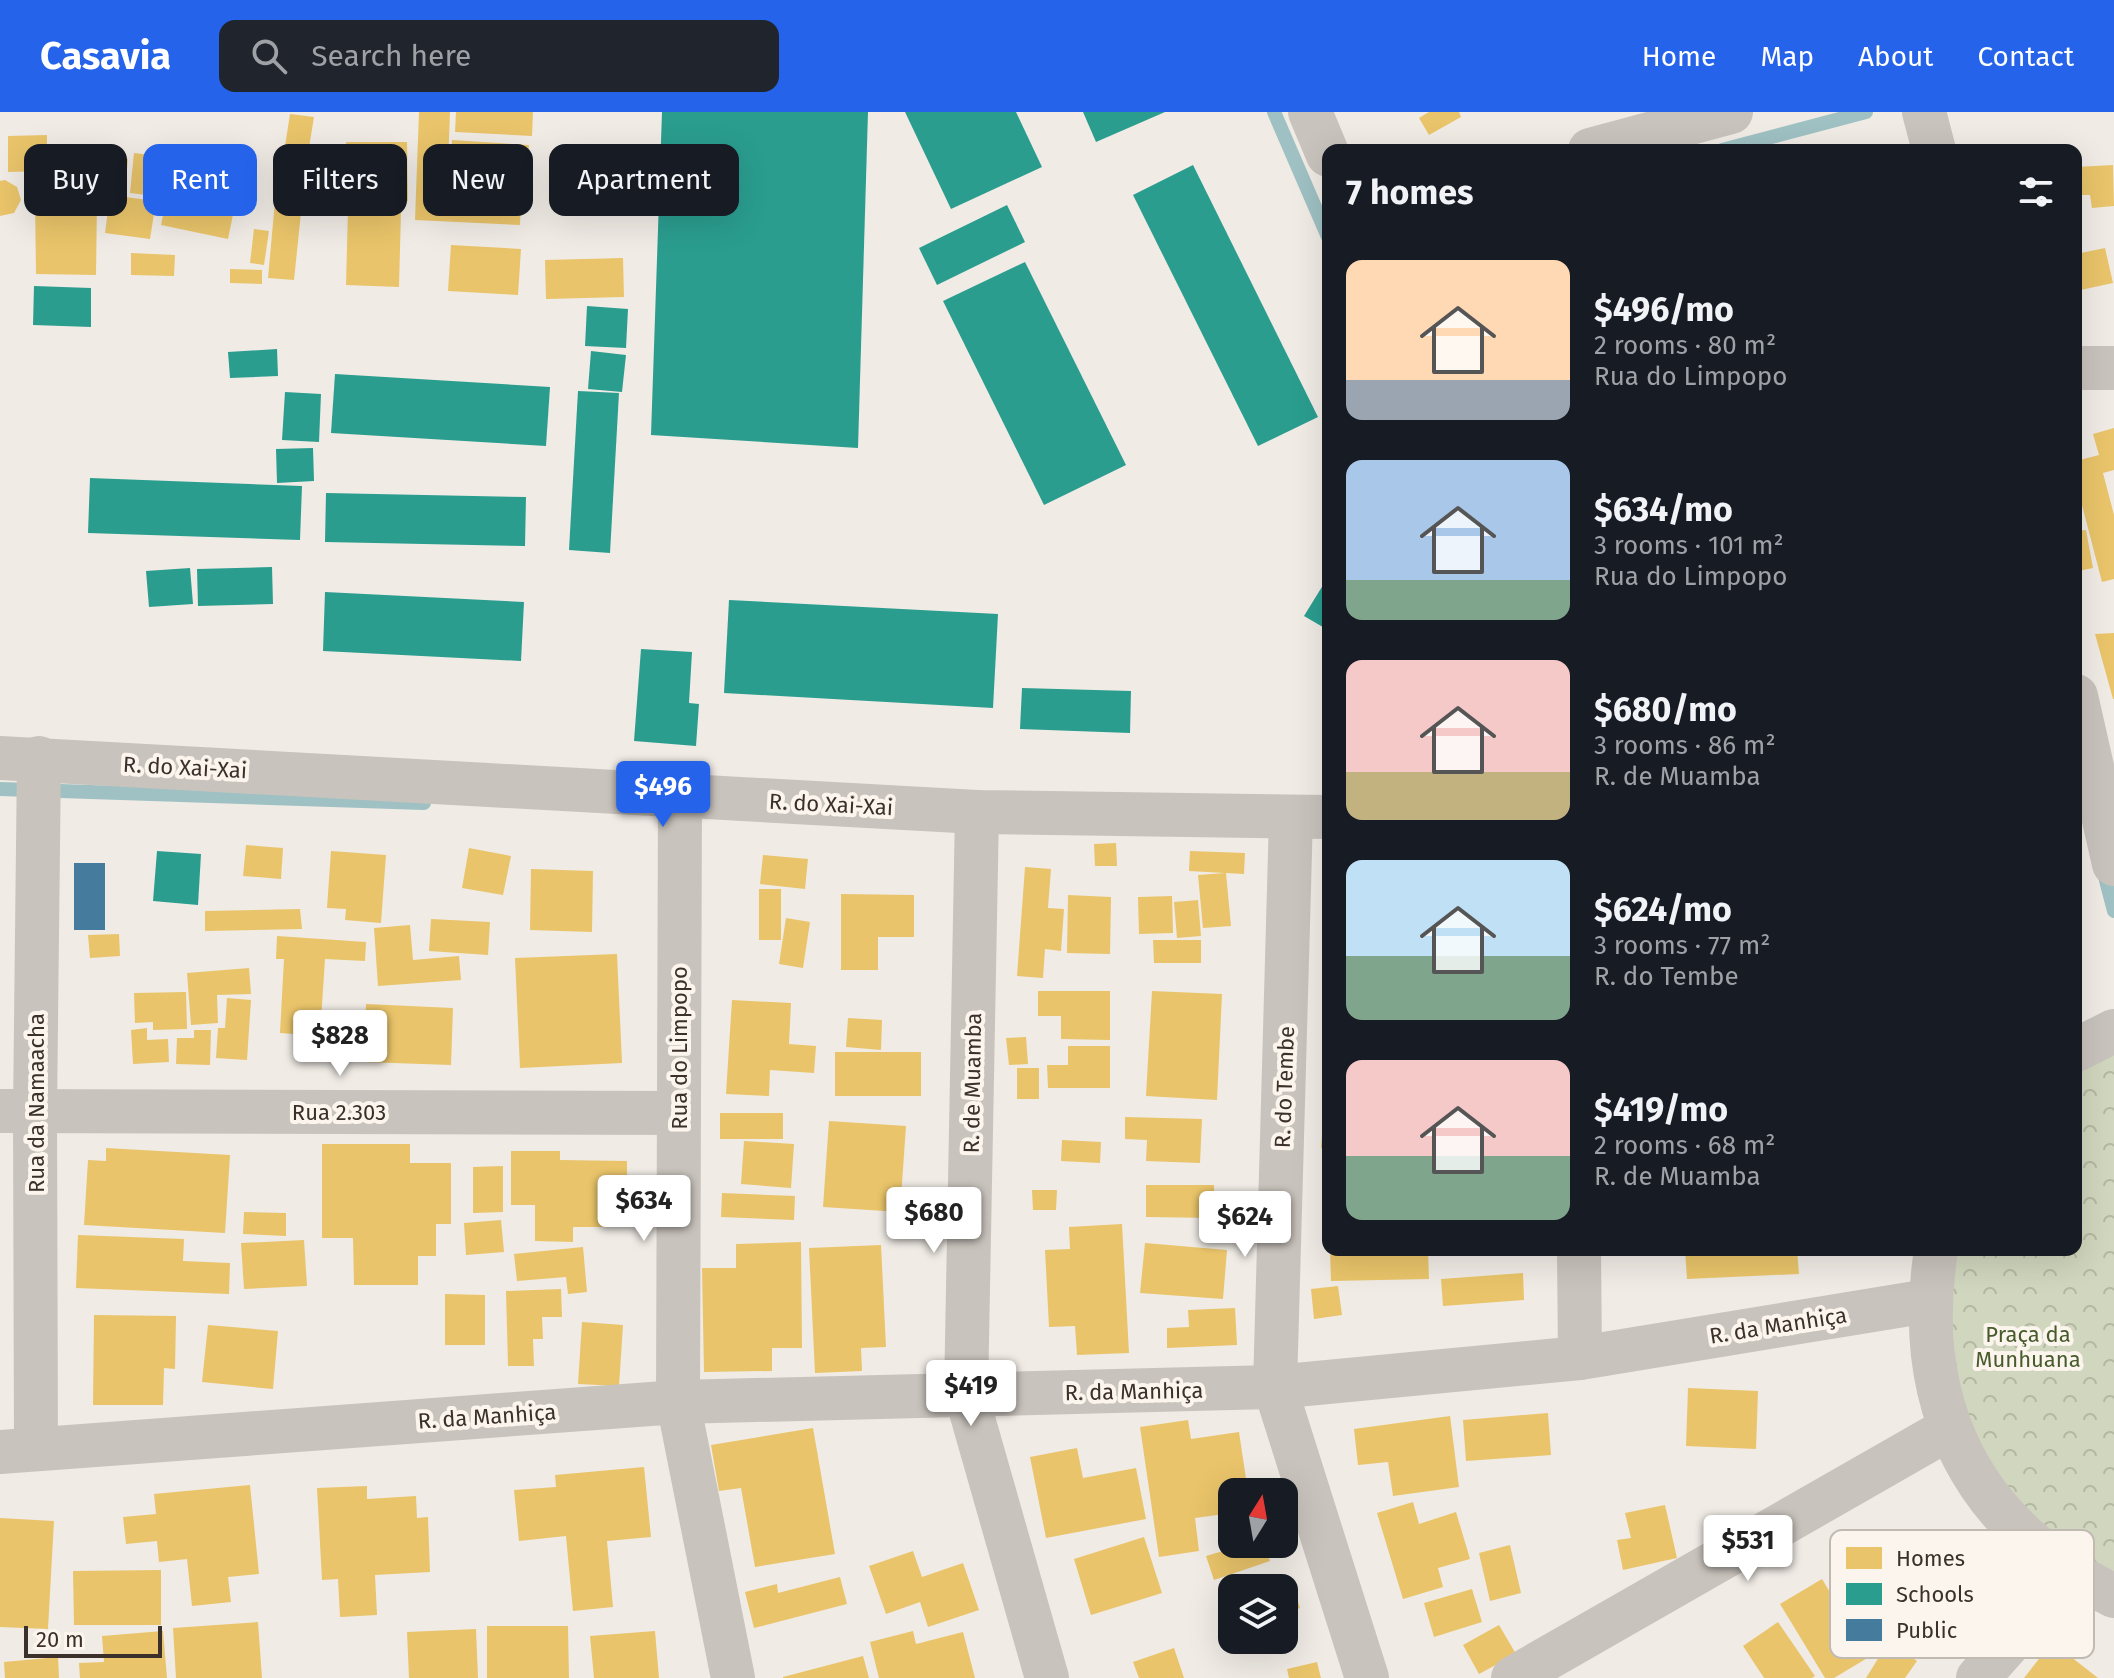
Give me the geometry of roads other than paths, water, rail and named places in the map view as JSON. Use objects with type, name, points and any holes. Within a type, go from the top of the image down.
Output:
[{"type":"street","points":[[1310,112],[1323,144]]},
{"type":"street","points":[[1612,144],[1731,112]]},
{"type":"street","points":[[1924,112],[1932,144]]},
{"type":"street","points":[[2082,368],[2114,368]]},
{"type":"street","points":[[2082,723],[2114,864]]},
{"type":"street","name":"R. do Xai-Xai","points":[[20,758],[977,812],[1310,817]]},
{"type":"street","name":"Rua da Namaacha","points":[[18,1450],[20,758]]},
{"type":"street","name":"Rua do Limpopo","points":[[680,796],[678,1402],[733,1678]]},
{"type":"street","name":"R. de Muamba","points":[[977,812],[966,1394],[1047,1678]]},
{"type":"street","name":"R. do Tembe","points":[[1310,817],[1275,1387],[1367,1678]]},
{"type":"street","points":[[2082,1047],[2114,1031]]},
{"type":"street","name":"Rua 2.303","points":[[17,1112],[679,1113]]},
{"type":"street","points":[[1579,1256],[1580,1358]]},
{"type":"street","points":[[1935,1256],[1928,1301],[1932,1366],[1950,1428],[1990,1498],[2016,1530]]},
{"type":"street","name":"R. da Manhiça","points":[[18,1450],[678,1402],[1275,1387],[1580,1358],[1928,1301]]},
{"type":"street","points":[[1513,1678],[1950,1428]]},
{"type":"street","points":[[2094,1586],[2114,1596]]},
{"type":"street","points":[[1978,1678],[1996,1658]]},
{"type":"waterway","points":[[1274,112],[1322,223]]},
{"type":"waterway","points":[[1745,144],[1866,112]]},
{"type":"waterway","points":[[0,789],[424,803]]},
{"type":"waterway","points":[[2103,869],[2114,911]]},
{"type":"park label","name":"Praça da Munhuana","points":[[2028,1346]]}]
